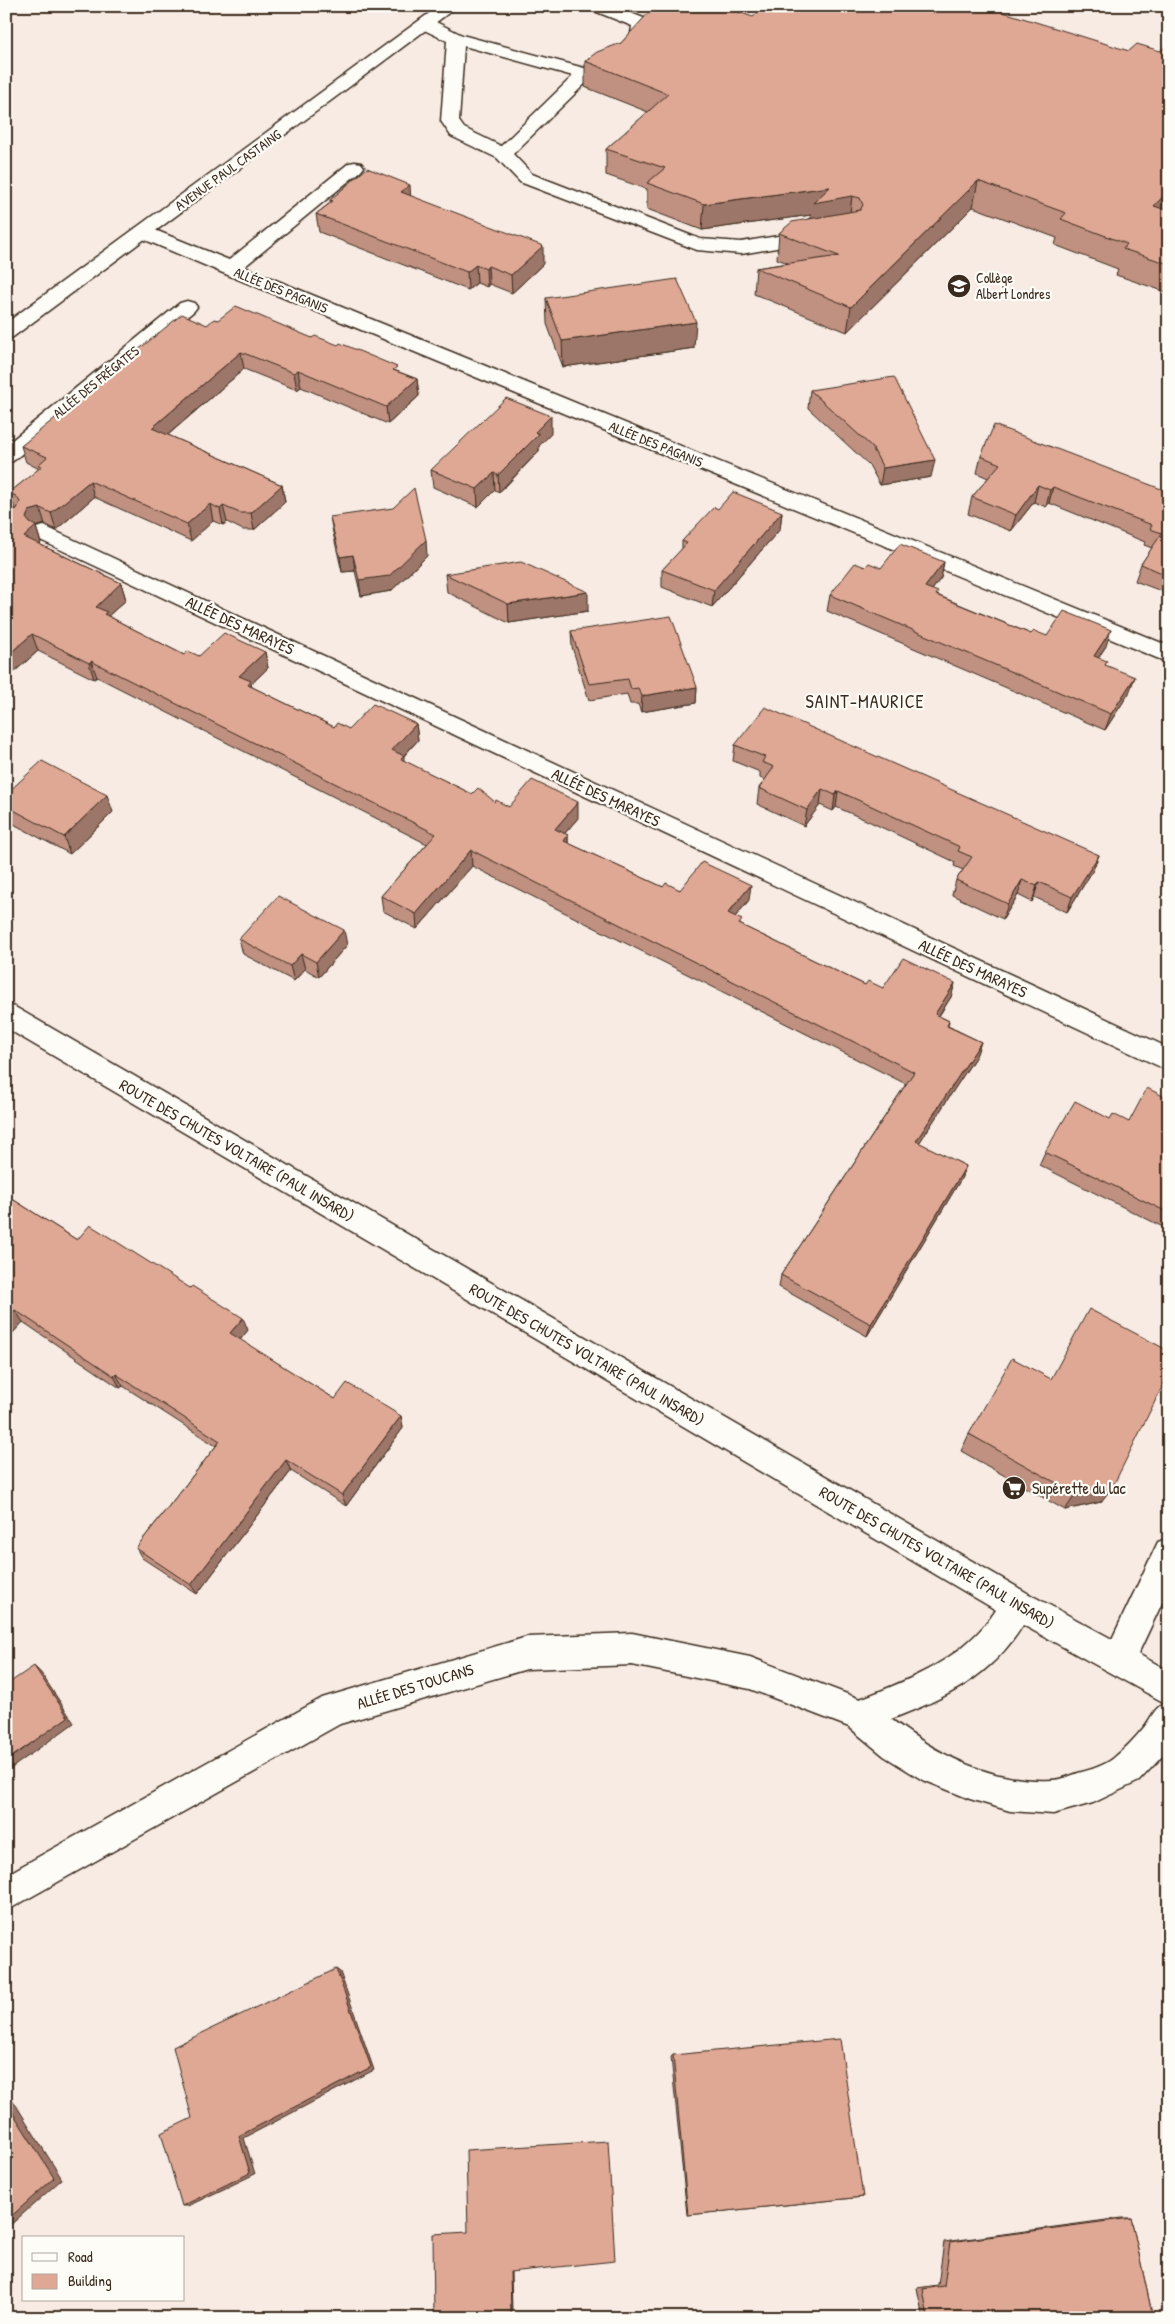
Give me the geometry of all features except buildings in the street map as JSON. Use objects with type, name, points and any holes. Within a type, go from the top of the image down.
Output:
[{"type":"street","name":"AVENUE PAUL CASTAING","points":[[6,333],[450,6]]},
{"type":"street","points":[[502,154],[585,74],[613,64],[640,35],[647,19],[598,6]]},
{"type":"street","points":[[426,24],[456,39],[585,74]]},
{"type":"street","points":[[456,39],[450,121],[457,132],[502,154],[526,178],[697,244],[741,248],[829,233]]},
{"type":"street","points":[[230,269],[354,167]]},
{"type":"street","name":"ALLÉE DES PAGANIS","points":[[143,232],[1169,655]]},
{"type":"street","name":"ALLÉE DES FRÉGATES","points":[[6,456],[187,308]]},
{"type":"street","name":"ALLÉE DES MARAYES","points":[[44,533],[1169,1060]]},
{"type":"street","name":"ROUTE DES CHUTES VOLTAIRE (PAUL INSARD)","points":[[6,1015],[1018,1605],[1169,1689]]},
{"type":"street","points":[[1118,1661],[1169,1552]]},
{"type":"street","points":[[860,1714],[936,1684],[964,1667],[995,1640],[1018,1605]]},
{"type":"street","name":"ALLÉE DES TOUCANS","points":[[6,1894],[334,1710],[527,1653],[632,1649],[750,1673],[860,1714],[896,1744],[940,1770],[970,1782],[1010,1794],[1053,1796],[1093,1786],[1127,1769],[1157,1737],[1169,1718]]},
{"type":"place","name":"Collège Albert Londres","points":[[959,286]]},
{"type":"place","name":"Supérette du lac","points":[[1014,1488]]},
{"type":"district","name":"SAINT-MAURICE","points":[[865,702]]}]
